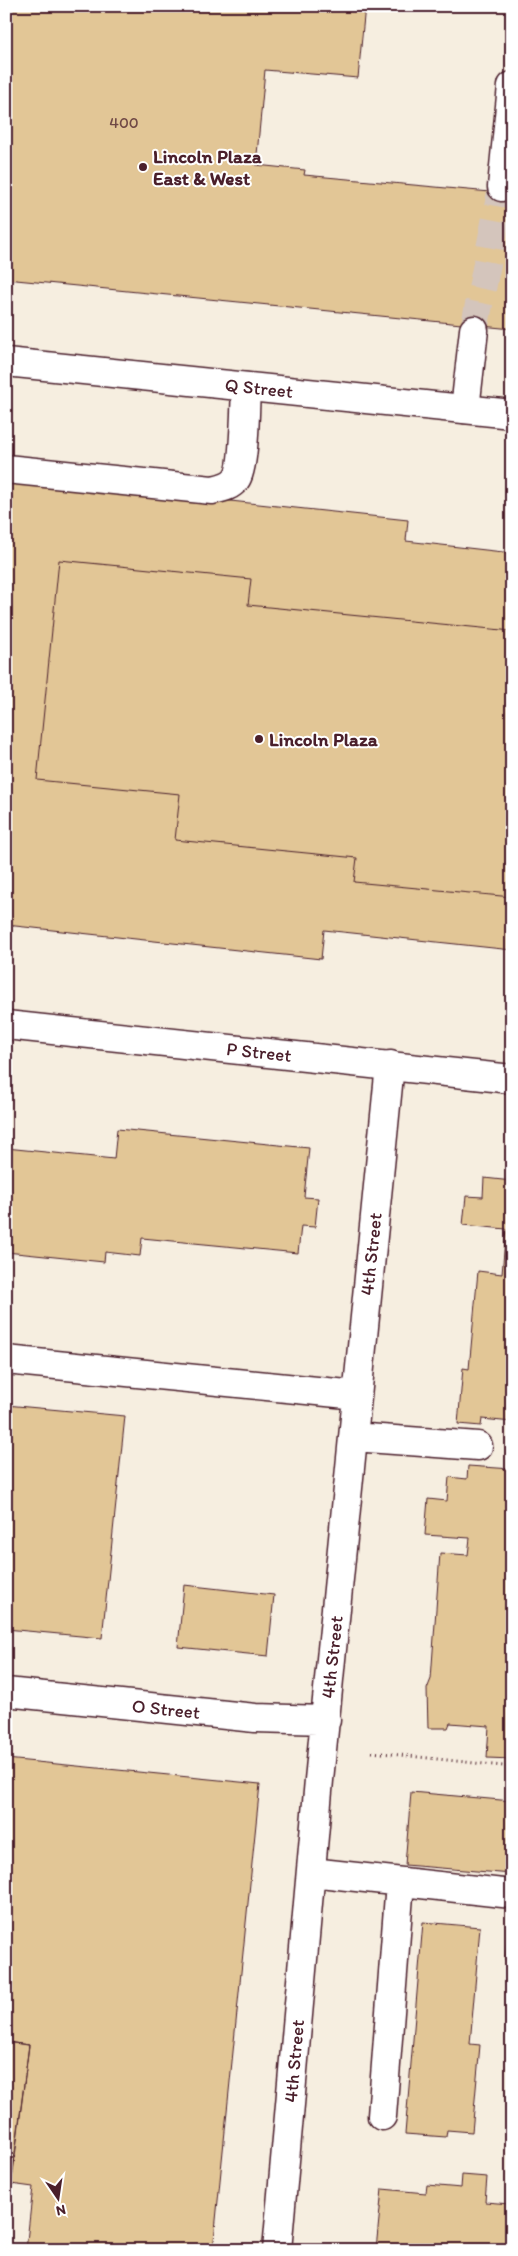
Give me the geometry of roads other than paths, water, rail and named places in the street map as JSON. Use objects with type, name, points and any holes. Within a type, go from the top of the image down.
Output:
[{"type":"street","points":[[502,187],[512,86]]},
{"type":"street","points":[[464,409],[474,330]]},
{"type":"street","name":"Q Street","points":[[6,362],[512,414]]},
{"type":"street","points":[[6,469],[212,490],[230,486],[238,478],[246,387]]},
{"type":"street","name":"P Street","points":[[6,1025],[512,1079]]},
{"type":"street","name":"4th Street","points":[[278,2250],[311,1872],[390,1066]]},
{"type":"street","points":[[6,1360],[357,1395]]},
{"type":"street","points":[[353,1437],[478,1446]]},
{"type":"street","name":"O Street","points":[[6,1692],[255,1718],[326,1720]]},
{"type":"street","points":[[311,1872],[512,1894]]},
{"type":"street","points":[[382,2116],[400,1882]]},
{"type":"tunnel","points":[[474,330],[502,187]]},
{"type":"place","name":"Lincoln Plaza East & West","points":[[143,167]]},
{"type":"place","name":"Lincoln Plaza","points":[[259,739]]}]
